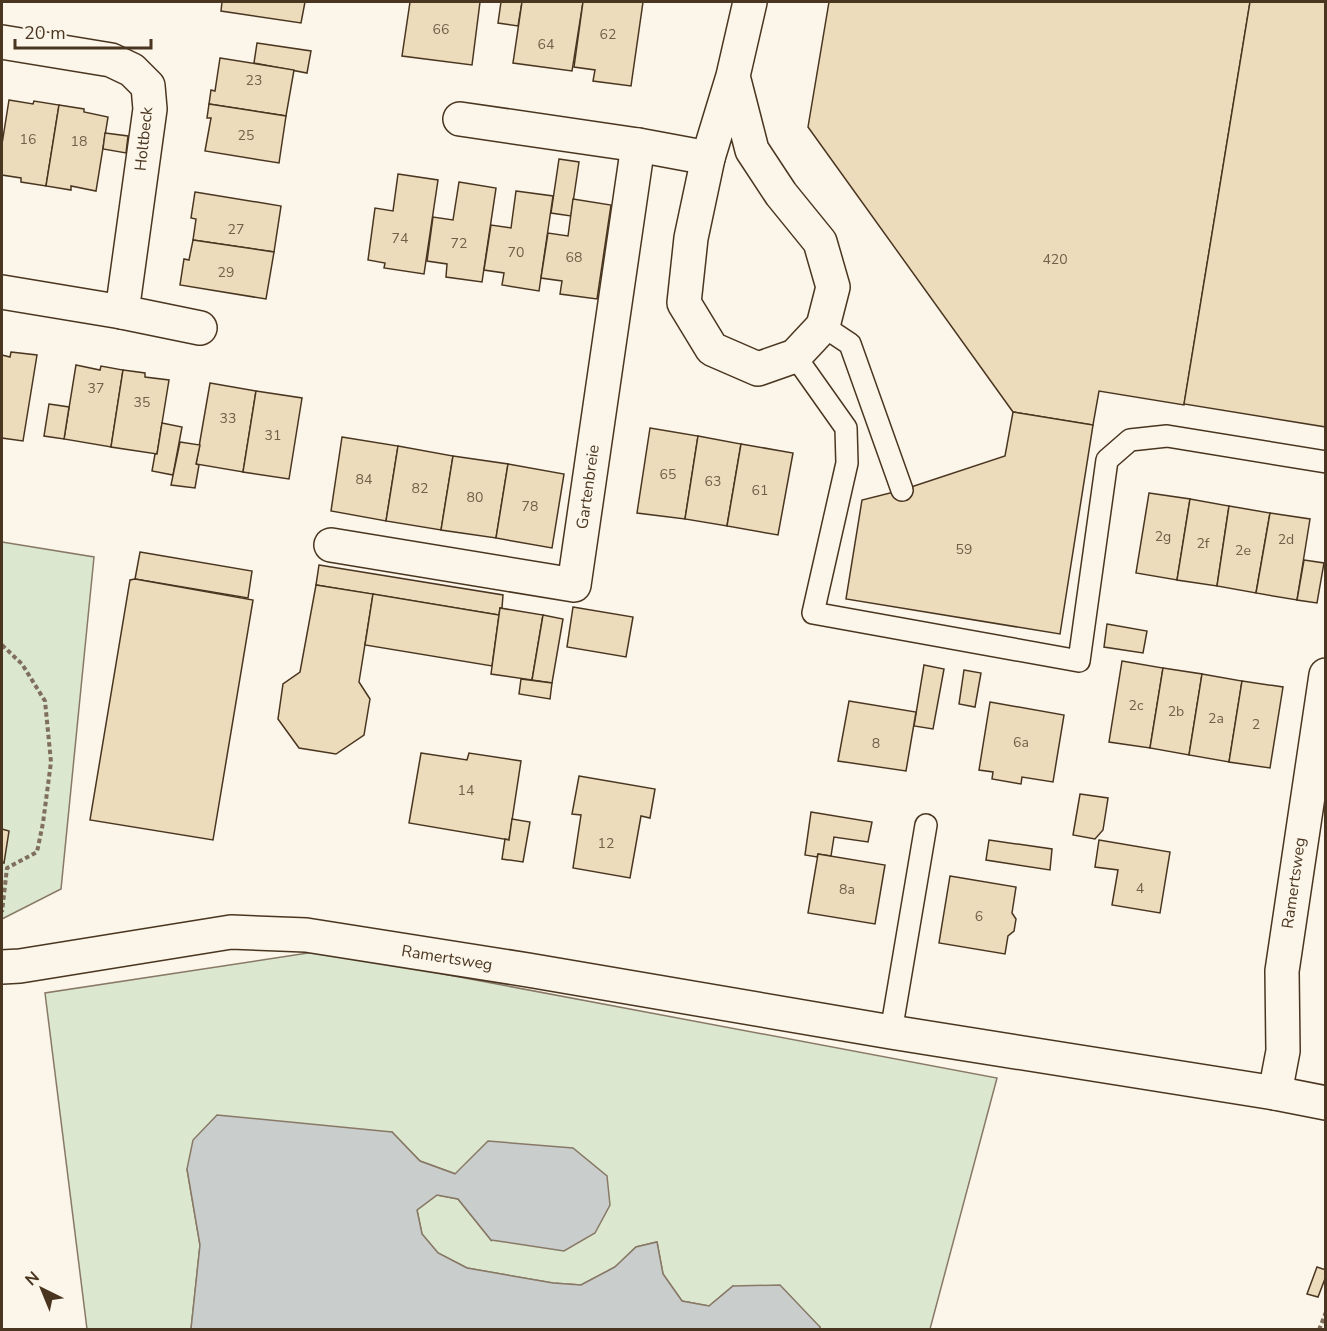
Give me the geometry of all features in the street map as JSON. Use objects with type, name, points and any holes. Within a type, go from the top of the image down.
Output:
[{"type":"street","points":[[733,76],[752,150],[780,194],[820,242],[832,287],[823,326],[795,356],[758,369],[712,349],[684,303],[691,238],[708,158],[733,76],[750,2]]},
{"type":"street","name":"Holtbeck","points":[[2,42],[111,60],[132,70],[148,86],[150,109],[123,312]]},
{"type":"street","points":[[460,119],[638,145],[708,158]]},
{"type":"street","name":"Gartenbreie","points":[[331,545],[574,585],[638,145]]},
{"type":"street","points":[[2,292],[123,312],[200,328]]},
{"type":"street","name":"Ramertsweg","points":[[1275,1093],[1283,1051],[1281,970],[1326,675]]},
{"type":"street","name":"Ramertsweg","points":[[2,967],[231,932],[306,935],[1326,1103]]},
{"type":"lane","points":[[823,326],[849,344],[902,490]]},
{"type":"lane","points":[[795,356],[846,428],[847,463],[813,614],[1079,661],[1107,460],[1130,440],[1167,436],[1326,462]]},
{"type":"lane","points":[[891,1032],[926,825]]},
{"type":"path","points":[[2,645],[22,664],[45,701],[51,762],[37,852],[7,868],[2,912]]},
{"type":"path","points":[[1319,1329],[1326,1312]]},
{"type":"green space","points":[[2,542],[94,557],[61,889],[2,919]]},
{"type":"green space","points":[[321,951],[997,1078],[930,1329],[820,1329],[733,1286],[709,1306],[682,1301],[663,1274],[657,1242],[636,1247],[615,1267],[581,1285],[553,1283],[467,1268],[438,1253],[422,1234],[417,1210],[437,1195],[458,1199],[491,1240],[488,1142],[456,1174],[420,1161],[392,1132],[187,1169],[200,1245],[191,1329],[87,1329],[45,993]]},
{"type":"shaded area","points":[[217,1115],[392,1132],[420,1161],[455,1174],[488,1141],[573,1148],[607,1176],[610,1205],[595,1233],[564,1251],[491,1240],[458,1199],[437,1195],[417,1210],[422,1234],[438,1253],[467,1268],[553,1283],[581,1285],[615,1267],[636,1247],[657,1242],[663,1274],[682,1301],[709,1306],[733,1286],[780,1285],[820,1329],[191,1329],[200,1245],[187,1169],[193,1140]]},
{"type":"building","points":[[222,2],[305,2],[301,23],[221,11]]},
{"type":"building","points":[[410,2],[480,2],[472,65],[402,56]]},
{"type":"building","points":[[501,2],[522,2],[518,26],[498,23]]},
{"type":"building","points":[[522,2],[583,2],[572,71],[513,63]]},
{"type":"building","points":[[583,2],[643,2],[631,86],[593,81],[595,70],[574,67]]},
{"type":"building","points":[[829,2],[1250,2],[1184,405],[1099,391],[1093,425],[1013,412],[808,127]]},
{"type":"building","points":[[1250,2],[1326,2],[1326,427],[1184,404]]},
{"type":"building","points":[[257,43],[311,51],[307,73],[254,63]]},
{"type":"building","points":[[220,58],[294,70],[286,116],[209,104],[211,90],[215,91]]},
{"type":"building","points":[[9,100],[59,105],[46,186],[21,182],[21,178],[2,175],[2,144]]},
{"type":"building","points":[[209,104],[286,116],[279,163],[205,151],[211,118],[207,118]]},
{"type":"building","points":[[59,105],[84,109],[84,112],[108,117],[96,191],[71,186],[71,190],[46,186]]},
{"type":"building","points":[[105,133],[128,136],[126,153],[103,149]]},
{"type":"building","points":[[559,159],[579,162],[571,216],[551,213]]},
{"type":"building","points":[[398,174],[438,180],[424,274],[384,268],[385,263],[368,260],[375,208],[393,211]]},
{"type":"building","points":[[459,182],[496,188],[482,282],[446,277],[447,264],[427,261],[433,217],[453,220]]},
{"type":"building","points":[[516,191],[553,196],[539,291],[502,285],[504,273],[484,270],[491,225],[511,228]]},
{"type":"building","points":[[195,192],[281,206],[274,252],[193,240],[196,219],[191,218]]},
{"type":"building","points":[[573,199],[611,205],[597,299],[560,294],[562,281],[541,278],[548,233],[568,236]]},
{"type":"building","points":[[193,240],[274,252],[266,299],[180,285],[184,259],[189,260]]},
{"type":"building","points":[[11,352],[37,355],[23,441],[2,438],[2,355],[10,357]]},
{"type":"building","points":[[76,365],[100,370],[101,366],[123,370],[111,447],[64,439]]},
{"type":"building","points":[[123,370],[145,373],[145,377],[169,380],[157,454],[111,447]]},
{"type":"building","points":[[210,383],[256,391],[243,472],[196,464]]},
{"type":"building","points":[[256,391],[302,398],[289,479],[243,472]]},
{"type":"building","points":[[49,404],[69,407],[64,439],[44,436]]},
{"type":"building","points":[[1013,412],[1093,425],[1060,634],[846,599],[862,500],[902,490],[1005,456]]},
{"type":"building","points":[[162,423],[182,427],[173,475],[152,471]]},
{"type":"building","points":[[650,428],[698,436],[685,519],[637,513]]},
{"type":"building","points":[[698,436],[741,444],[727,526],[685,519]]},
{"type":"building","points":[[342,437],[398,446],[386,521],[331,511]]},
{"type":"building","points":[[180,442],[200,445],[195,488],[171,485]]},
{"type":"building","points":[[741,444],[793,453],[778,535],[727,526]]},
{"type":"building","points":[[398,446],[453,456],[441,530],[386,521]]},
{"type":"building","points":[[453,456],[508,464],[496,538],[441,530]]},
{"type":"building","points":[[508,464],[564,474],[552,548],[496,538]]},
{"type":"building","points":[[1149,493],[1190,499],[1177,580],[1136,573]]},
{"type":"building","points":[[1190,499],[1229,506],[1217,586],[1177,580]]},
{"type":"building","points":[[1229,506],[1270,513],[1256,593],[1217,586]]},
{"type":"building","points":[[1270,513],[1310,519],[1297,600],[1256,593]]},
{"type":"building","points":[[140,552],[252,571],[248,598],[135,579]]},
{"type":"building","points":[[1304,560],[1324,563],[1317,603],[1297,600]]},
{"type":"building","points":[[319,565],[503,595],[502,608],[500,608],[499,615],[316,585]]},
{"type":"building","points":[[130,580],[253,600],[213,840],[90,820]]},
{"type":"building","points":[[316,585],[373,594],[359,682],[370,699],[364,735],[336,754],[299,748],[278,719],[283,684],[300,672]]},
{"type":"building","points":[[373,594],[499,615],[492,666],[365,645]]},
{"type":"building","points":[[573,607],[633,617],[626,657],[567,647]]},
{"type":"building","points":[[500,608],[543,615],[532,680],[491,674]]},
{"type":"building","points":[[543,615],[563,619],[552,683],[532,680]]},
{"type":"building","points":[[1107,624],[1147,631],[1143,653],[1104,647]]},
{"type":"building","points":[[1122,661],[1163,668],[1150,748],[1109,742]]},
{"type":"building","points":[[924,665],[944,669],[933,729],[914,726]]},
{"type":"building","points":[[1163,668],[1202,674],[1189,755],[1150,748]]},
{"type":"building","points":[[964,670],[981,673],[975,707],[959,704]]},
{"type":"building","points":[[1202,674],[1242,681],[1229,762],[1189,755]]},
{"type":"building","points":[[521,679],[552,683],[550,699],[519,694]]},
{"type":"building","points":[[1242,681],[1283,687],[1270,768],[1229,762]]},
{"type":"building","points":[[849,701],[916,712],[906,771],[838,761]]},
{"type":"building","points":[[990,702],[1064,715],[1053,782],[1022,777],[1021,784],[992,779],[993,772],[979,770]]},
{"type":"building","points":[[421,753],[467,760],[469,753],[521,761],[509,840],[409,823]]},
{"type":"building","points":[[579,776],[655,789],[650,818],[641,816],[630,878],[573,868],[581,815],[572,814]]},
{"type":"building","points":[[1080,794],[1108,798],[1103,830],[1095,839],[1073,835]]},
{"type":"building","points":[[811,812],[872,822],[868,842],[834,837],[831,856],[805,855]]},
{"type":"building","points":[[512,819],[530,822],[523,862],[502,859],[505,839],[509,840]]},
{"type":"building","points":[[2,829],[9,831],[4,863],[2,862]]},
{"type":"building","points":[[989,840],[1052,849],[1050,870],[986,860]]},
{"type":"building","points":[[1099,840],[1170,852],[1160,913],[1112,905],[1118,870],[1095,867]]},
{"type":"building","points":[[818,854],[885,865],[875,924],[808,913]]},
{"type":"building","points":[[950,876],[1016,887],[1012,913],[1016,919],[1014,931],[1008,936],[1005,954],[939,943]]},
{"type":"building","points":[[1317,1267],[1326,1270],[1318,1297],[1307,1294]]}]
